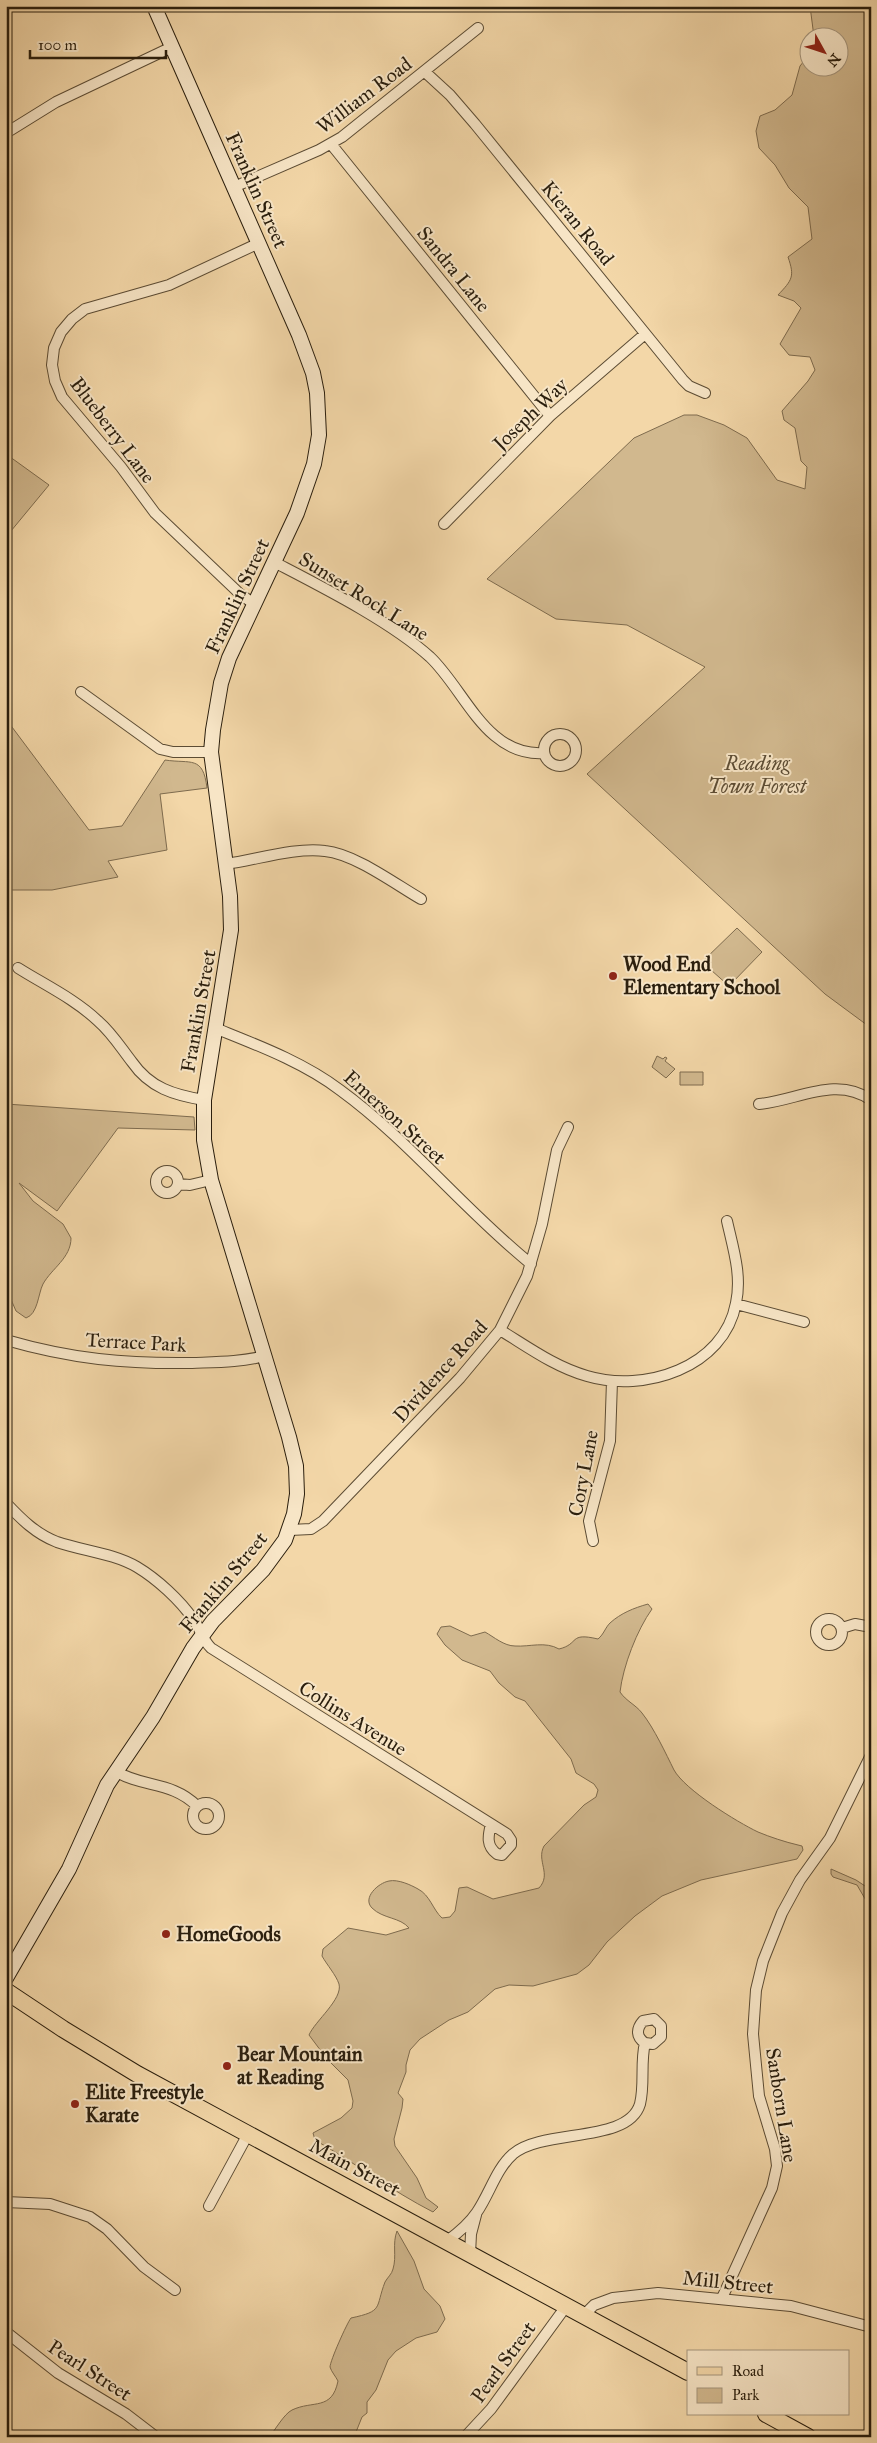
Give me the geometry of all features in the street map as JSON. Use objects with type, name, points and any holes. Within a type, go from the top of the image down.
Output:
[{"type":"main road","name":"Franklin Street","points":[[6,1978],[69,1869],[115,1772],[153,1717],[201,1636],[221,1610],[270,1562],[290,1530],[297,1494],[296,1466],[212,1180],[204,1140],[204,1100],[227,965],[231,930],[226,864],[211,752],[221,683],[229,658],[274,562],[311,476],[319,435],[318,408],[315,382],[305,351],[154,6]]},
{"type":"main road","name":"Main Street","points":[[6,1991],[112,2059],[687,2371]]},
{"type":"main road","points":[[770,2416],[808,2437]]},
{"type":"street","name":"William Road","points":[[234,188],[331,144],[425,72],[478,28]]},
{"type":"street","points":[[6,132],[56,102],[172,47]]},
{"type":"street","name":"Kieran Road","points":[[425,72],[450,95],[475,124],[685,382],[705,394]]},
{"type":"street","name":"Sandra Lane","points":[[331,144],[550,416]]},
{"type":"street","name":"Blueberry Lane","points":[[254,604],[240,594],[155,513],[121,467],[62,397],[55,381],[52,364],[54,348],[61,332],[72,319],[85,309],[168,285],[258,243]]},
{"type":"street","name":"Joseph Way","points":[[444,524],[550,416],[645,334]]},
{"type":"street","name":"Sunset Rock Lane","points":[[274,562],[412,642],[438,665],[477,719],[498,738],[521,750],[544,754]]},
{"type":"street","points":[[81,692],[160,749],[173,752],[211,752]]},
{"type":"street","points":[[226,864],[303,851],[325,851],[350,859],[420,900]]},
{"type":"street","points":[[18,968],[67,997],[97,1019],[111,1033],[139,1072],[153,1084],[171,1094],[204,1100]]},
{"type":"street","name":"Emerson Street","points":[[215,1028],[298,1064],[340,1090],[373,1116],[474,1214],[531,1264]]},
{"type":"street","points":[[759,1104],[828,1089],[848,1090],[871,1100]]},
{"type":"street","name":"Dividence Road","points":[[290,1530],[309,1530],[320,1524],[460,1378],[500,1330],[519,1296],[531,1264],[542,1224],[557,1150],[568,1127]]},
{"type":"street","points":[[178,1184],[188,1185],[212,1180]]},
{"type":"street","points":[[500,1330],[564,1368],[586,1376],[612,1382],[657,1378],[693,1362],[719,1339],[728,1325],[736,1304],[738,1282],[736,1262],[727,1221]]},
{"type":"street","points":[[736,1304],[804,1322]]},
{"type":"street","name":"Terrace Park","points":[[6,1340],[43,1351],[86,1359],[134,1364],[215,1362],[265,1356]]},
{"type":"street","name":"Cory Lane","points":[[593,1541],[589,1521],[609,1446],[612,1382]]},
{"type":"street","name":"Collins Avenue","points":[[6,1503],[28,1525],[47,1537],[122,1560],[139,1568],[189,1614],[196,1623],[201,1636],[211,1648],[490,1824]]},
{"type":"street","points":[[842,1628],[859,1624],[871,1627]]},
{"type":"street","name":"Sanborn Lane","points":[[722,2298],[772,2188],[777,2166],[775,2149],[762,2112],[753,2034],[755,2001],[761,1970],[782,1913],[800,1880],[827,1843],[871,1755]]},
{"type":"street","points":[[115,1772],[127,1778],[174,1790],[197,1806]]},
{"type":"street","points":[[447,2242],[477,2212],[503,2165],[525,2146],[547,2138],[616,2127],[633,2116],[638,2108],[641,2095],[641,2065],[644,2043]]},
{"type":"street","points":[[209,2206],[248,2134]]},
{"type":"street","points":[[6,2202],[50,2204],[90,2217],[107,2229],[144,2267],[175,2290]]},
{"type":"street","points":[[470,2254],[471,2234],[477,2212]]},
{"type":"street","name":"Mill Street","points":[[584,2315],[598,2303],[631,2294],[658,2293],[791,2306],[871,2327]]},
{"type":"street","name":"Pearl Street","points":[[466,2437],[491,2409],[567,2306]]},
{"type":"street","name":"Pearl Street","points":[[6,2332],[58,2373],[126,2414],[156,2437]]},
{"type":"green space","name":"Reading Town Forest","points":[[810,6],[871,6],[871,1028],[825,994],[587,774],[705,667],[627,625],[556,619],[487,579],[634,438],[684,415],[697,415],[724,425],[747,438],[777,480],[805,489],[807,467],[801,461],[795,428],[784,420],[782,411],[815,370],[810,357],[789,355],[780,344],[801,308],[794,301],[778,295],[791,278],[792,274],[788,257],[812,239],[808,207],[789,188],[775,165],[759,148],[756,131],[760,116],[775,110],[792,95],[800,66],[800,78],[850,78],[850,28],[813,28]]},
{"type":"green space","points":[[6,454],[49,485],[6,537]]},
{"type":"green space","points":[[6,719],[89,830],[122,826],[165,760],[189,762],[199,766],[205,777],[207,788],[160,794],[167,850],[108,861],[118,877],[52,890],[6,890]]},
{"type":"green space","points":[[737,928],[762,952],[729,986],[702,962]]},
{"type":"green space","points":[[657,1056],[663,1059],[667,1058],[665,1061],[675,1069],[666,1078],[652,1067]]},
{"type":"green space","points":[[680,1072],[703,1072],[703,1085],[680,1085]]},
{"type":"green space","points":[[6,1104],[194,1117],[195,1130],[118,1128],[57,1211],[19,1183],[33,1201],[63,1224],[71,1238],[65,1257],[43,1284],[33,1312],[26,1318],[16,1311],[6,1288]]},
{"type":"green space","points":[[648,1604],[652,1609],[641,1627],[632,1649],[624,1671],[620,1692],[640,1710],[660,1741],[674,1770],[689,1787],[712,1805],[758,1832],[802,1846],[803,1850],[797,1859],[701,1880],[662,1896],[635,1916],[607,1942],[589,1965],[577,1974],[533,1986],[509,1985],[495,1989],[468,2012],[449,2020],[420,2039],[410,2050],[406,2072],[398,2093],[403,2099],[394,2139],[395,2146],[417,2178],[426,2198],[438,2207],[433,2212],[315,2140],[313,2133],[341,2118],[352,2108],[353,2101],[348,2080],[327,2059],[309,2035],[333,2003],[339,1990],[338,1981],[322,1956],[323,1949],[348,1928],[386,1935],[409,1928],[401,1922],[376,1912],[369,1904],[370,1896],[376,1888],[385,1882],[396,1881],[415,1887],[422,1892],[442,1918],[450,1917],[455,1911],[459,1888],[467,1887],[493,1899],[539,1888],[544,1878],[542,1852],[544,1846],[584,1805],[596,1797],[598,1790],[594,1784],[576,1773],[571,1759],[525,1701],[515,1697],[499,1683],[490,1671],[462,1660],[445,1645],[437,1634],[441,1627],[450,1626],[471,1636],[485,1632],[511,1646],[548,1645],[559,1649],[578,1638],[589,1637],[598,1639],[610,1623],[619,1616]]},
{"type":"green space","points":[[831,1869],[856,1880],[871,1890],[871,1909],[857,1885],[833,1877]]},
{"type":"green space","points":[[397,2231],[414,2261],[424,2289],[440,2306],[445,2319],[437,2332],[416,2338],[396,2351],[388,2360],[376,2390],[367,2402],[367,2413],[362,2417],[354,2437],[269,2437],[283,2418],[292,2410],[321,2403],[331,2397],[338,2381],[330,2367],[336,2350],[351,2318],[362,2316],[377,2307],[385,2282],[392,2273]]},
{"type":"place","name":"Wood End Elementary School","points":[[613,976]]},
{"type":"place","name":"HomeGoods","points":[[166,1934]]},
{"type":"place","name":"Bear Mountain at Reading","points":[[227,2066]]},
{"type":"place","name":"Elite Freestyle Karate","points":[[75,2104]]}]
